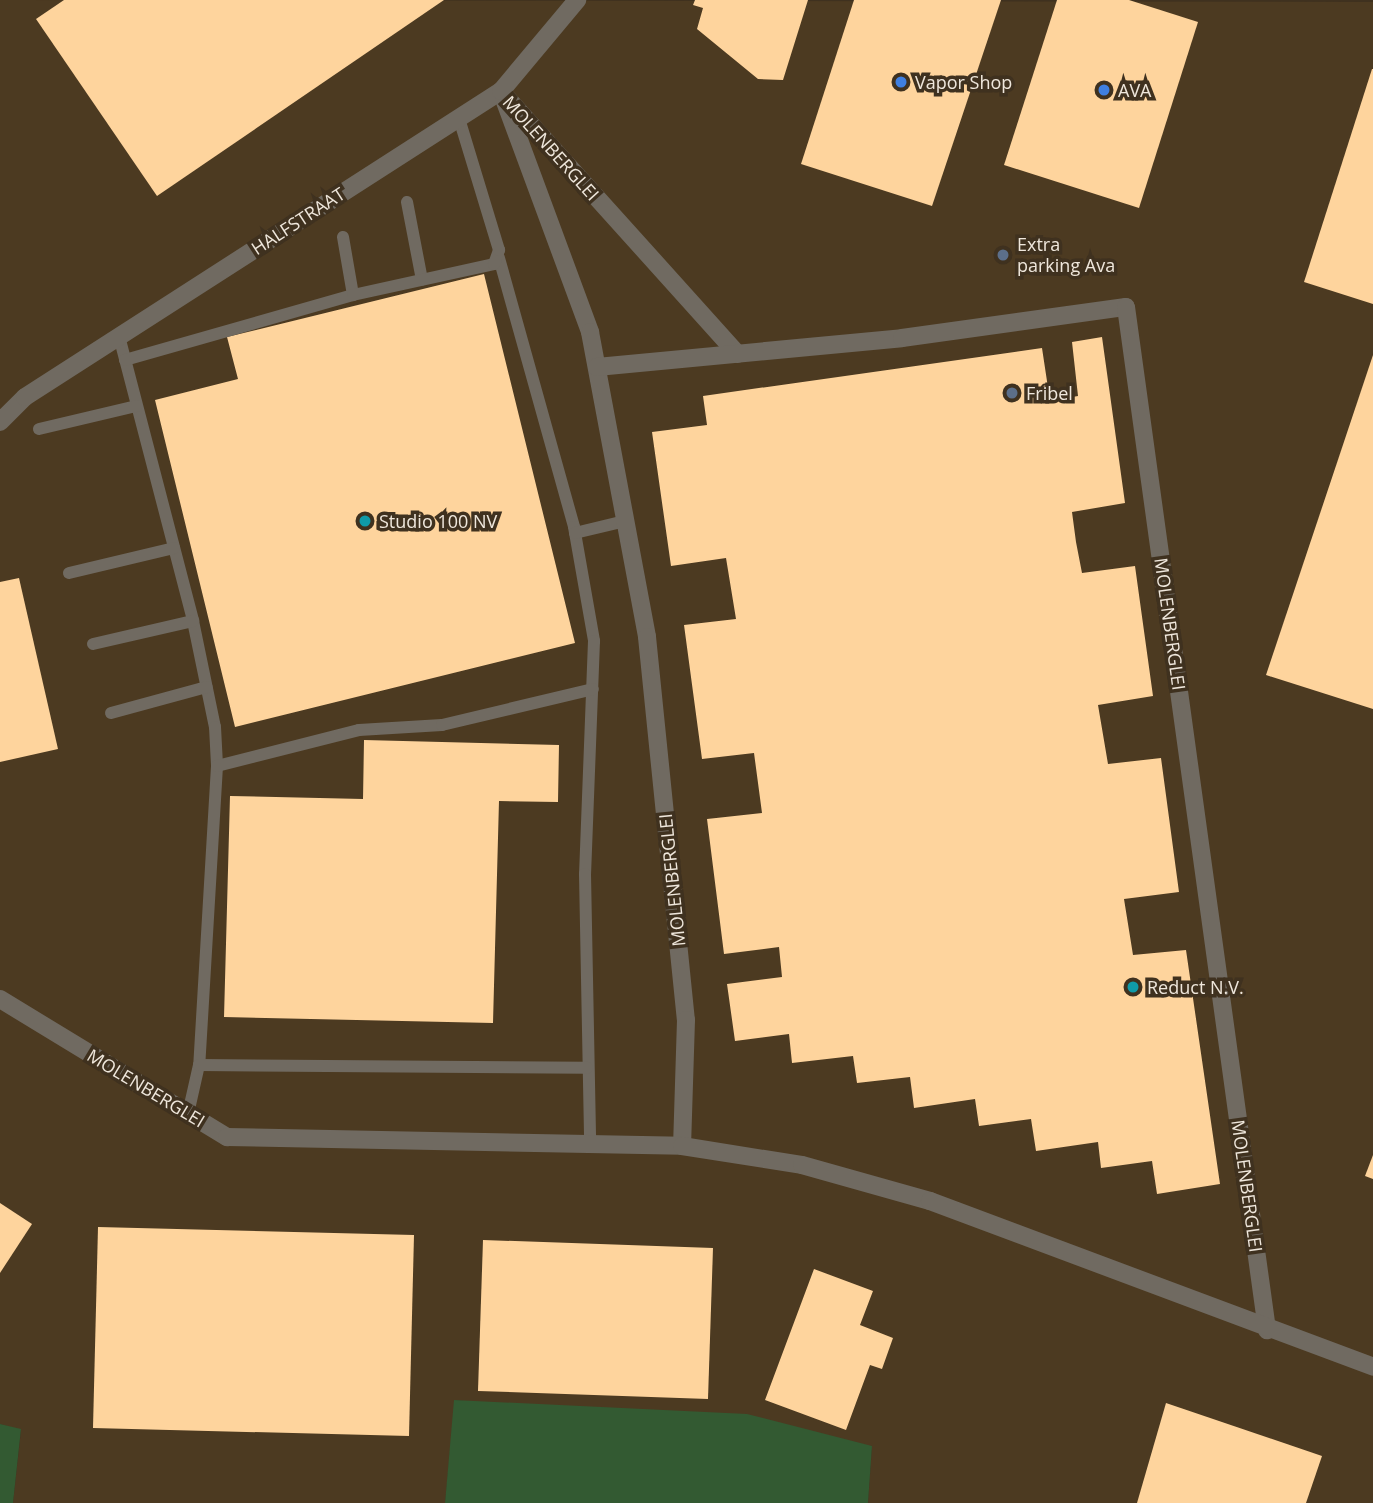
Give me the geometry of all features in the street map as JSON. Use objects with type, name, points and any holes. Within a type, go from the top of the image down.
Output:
[{"type":"street","name":"HALFSTRAAT","points":[[0,422],[25,397],[501,91],[577,0]]},
{"type":"street","name":"MOLENBERGLEI","points":[[501,91],[738,354]]},
{"type":"street","name":"MOLENBERGLEI","points":[[501,91],[590,332],[647,637],[686,1020],[682,1146]]},
{"type":"street","name":"MOLENBERGLEI","points":[[597,367],[902,338],[1126,307],[1267,1329]]},
{"type":"street","name":"MOLENBERGLEI","points":[[0,999],[227,1137],[682,1146],[802,1165],[930,1201],[1373,1367]]},
{"type":"lane","points":[[459,118],[575,533],[594,641],[585,874],[590,1145]]},
{"type":"lane","points":[[407,202],[422,280]]},
{"type":"lane","points":[[343,236],[352,295]]},
{"type":"lane","points":[[125,360],[352,295],[494,264],[499,258]]},
{"type":"lane","points":[[119,336],[193,621],[207,687],[217,766],[199,1065],[188,1114]]},
{"type":"lane","points":[[39,429],[136,406]]},
{"type":"lane","points":[[575,533],[625,521]]},
{"type":"lane","points":[[69,572],[174,548]]},
{"type":"lane","points":[[93,643],[193,621]]},
{"type":"lane","points":[[110,713],[207,687]]},
{"type":"lane","points":[[217,766],[359,730],[442,725],[593,689]]},
{"type":"lane","points":[[199,1065],[587,1068]]},
{"type":"shaded area","points":[[0,0],[1373,2],[1373,1503],[868,1503],[872,1446],[455,1400],[445,1503],[13,1503],[21,1430],[0,1424]]},
{"type":"green space","points":[[454,1400],[747,1414],[872,1446],[868,1503],[445,1503]]},
{"type":"green space","points":[[0,1424],[21,1429],[13,1503],[0,1503]]},
{"type":"building","points":[[64,0],[444,0],[157,196],[36,19]]},
{"type":"building","points":[[695,0],[808,0],[783,80],[758,79],[697,29],[703,8],[693,5]]},
{"type":"building","name":"Vapor Shop","points":[[854,0],[1001,0],[932,206],[801,164]]},
{"type":"building","points":[[1057,0],[1129,0],[1198,22],[1139,208],[1004,165]]},
{"type":"building","points":[[1373,69],[1373,304],[1304,282]]},
{"type":"building","name":"Studio 100 NV","points":[[484,274],[575,643],[235,727],[155,400],[238,379],[227,337]]},
{"type":"building","points":[[1102,337],[1125,503],[1072,512],[1076,542],[1082,573],[1135,566],[1153,696],[1098,705],[1108,764],[1161,758],[1179,892],[1124,899],[1133,955],[1186,950],[1220,1184],[1157,1194],[1152,1161],[1101,1168],[1098,1142],[1036,1151],[1031,1119],[979,1126],[975,1099],[914,1108],[910,1077],[857,1083],[853,1056],[792,1063],[789,1034],[735,1041],[727,984],[782,977],[779,947],[724,954],[707,819],[762,813],[754,753],[702,759],[684,625],[736,619],[726,558],[671,566],[652,432],[707,425],[703,396],[1042,348],[1050,401],[1078,396],[1072,342]]},
{"type":"building","points":[[1373,355],[1373,709],[1266,675]]},
{"type":"building","points":[[19,578],[58,749],[0,762],[0,582]]},
{"type":"building","points":[[364,740],[559,745],[558,802],[499,801],[493,1023],[224,1017],[230,796],[363,799]]},
{"type":"building","points":[[1373,1155],[1373,1179],[1365,1176]]},
{"type":"building","points":[[0,1203],[32,1224],[0,1273]]},
{"type":"building","points":[[98,1227],[414,1235],[409,1436],[93,1428]]},
{"type":"building","points":[[483,1240],[713,1248],[708,1399],[478,1391]]},
{"type":"building","points":[[814,1269],[873,1291],[860,1325],[893,1338],[882,1369],[870,1365],[846,1430],[765,1400]]},
{"type":"building","points":[[1166,1403],[1322,1456],[1306,1503],[1137,1503]]},
{"type":"place","name":"Vapor Shop","points":[[901,82]]},
{"type":"place","name":"AVA","points":[[1104,90]]},
{"type":"place","name":"Extra parking Ava","points":[[1003,255]]},
{"type":"place","name":"Fribel","points":[[1012,393]]},
{"type":"place","name":"Studio 100 NV","points":[[365,521]]},
{"type":"place","name":"Reduct N.V.","points":[[1133,987]]}]
